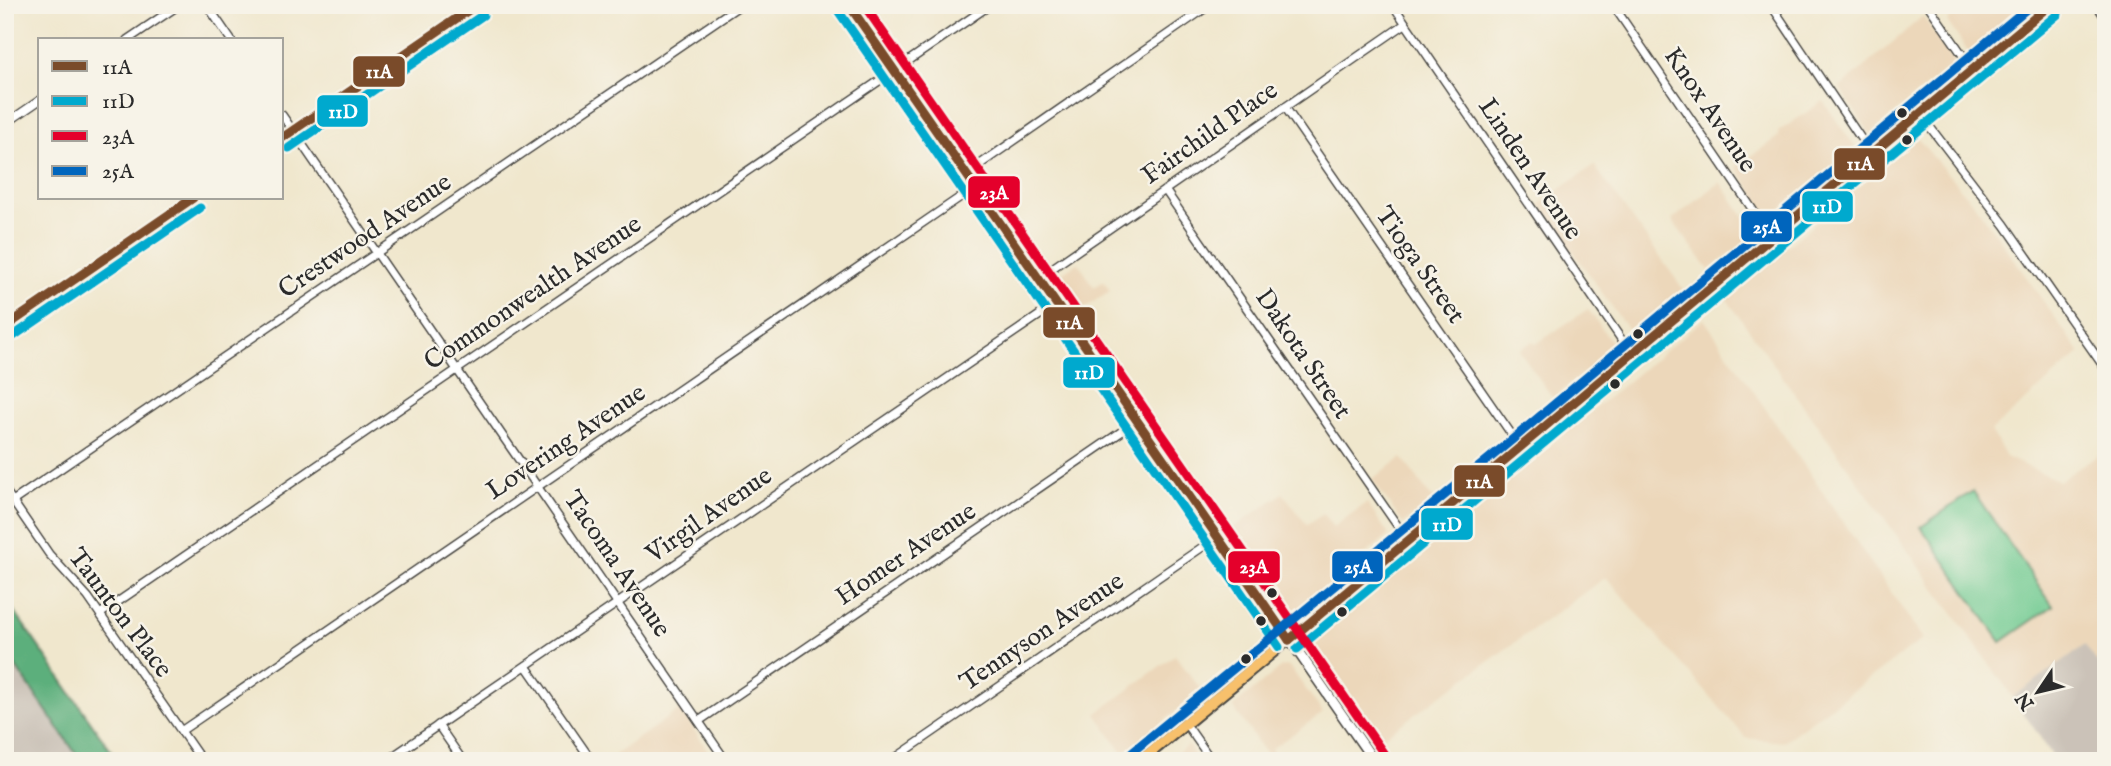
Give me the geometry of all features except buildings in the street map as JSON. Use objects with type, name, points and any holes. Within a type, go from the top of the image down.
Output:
[{"type":"main road","points":[[1140,761],[1521,448],[2050,5]]},
{"type":"street","points":[[130,38],[178,5]]},
{"type":"street","points":[[207,5],[230,38]]},
{"type":"street","points":[[284,137],[476,5]]},
{"type":"street","name":"Crestwood Avenue","points":[[13,501],[740,5]]},
{"type":"street","points":[[849,5],[1374,761]]},
{"type":"street","name":"Commonwealth Avenue","points":[[100,614],[990,5]]},
{"type":"street","points":[[966,174],[1210,5]]},
{"type":"street","name":"Linden Avenue","points":[[1393,5],[1632,355]]},
{"type":"street","name":"Knox Avenue","points":[[1612,5],[1772,238]]},
{"type":"street","points":[[1771,5],[1872,155]]},
{"type":"street","points":[[1928,5],[1973,70]]},
{"type":"street","points":[[2098,5],[2106,17]]},
{"type":"street","name":"Fairchild Place","points":[[1038,278],[1405,24]]},
{"type":"street","points":[[5,124],[38,101]]},
{"type":"street","name":"Tioga Street","points":[[1285,107],[1521,448]]},
{"type":"street","points":[[1920,114],[2005,225],[2106,370]]},
{"type":"street","name":"Tacoma Avenue","points":[[284,117],[726,761]]},
{"type":"street","name":"Lovering Avenue","points":[[181,731],[975,187]]},
{"type":"street","name":"Dakota Street","points":[[1165,190],[1408,541]]},
{"type":"street","points":[[5,327],[190,200]]},
{"type":"street","name":"Virgil Avenue","points":[[386,761],[1056,304]]},
{"type":"street","name":"Homer Avenue","points":[[699,721],[1137,421]]},
{"type":"street","name":"Taunton Place","points":[[5,490],[50,554],[88,597],[202,761]]},
{"type":"street","name":"Tennyson Avenue","points":[[891,761],[1217,537]]},
{"type":"street","points":[[526,666],[592,761]]},
{"type":"street","points":[[1186,724],[1212,761]]},
{"type":"street","points":[[438,725],[463,761]]},
{"type":"shaded area","points":[[1966,5],[2026,5],[1970,55],[1947,21]]},
{"type":"shaded area","points":[[1923,16],[1954,63],[1870,134],[1840,88]]},
{"type":"shaded area","points":[[1823,101],[1855,147],[1770,218],[1736,167],[1779,136],[1778,132]]},
{"type":"shaded area","points":[[1917,138],[1979,210],[2080,353],[1991,431],[2006,457],[2059,481],[2106,450],[2106,665],[2101,668],[2085,645],[2013,697],[1726,298]]},
{"type":"shaded area","points":[[1594,165],[1683,289],[1631,334],[1540,204]]},
{"type":"shaded area","points":[[1720,182],[1756,233],[1709,270],[1672,220]]},
{"type":"shaded area","points":[[1078,262],[1094,287],[1104,281],[1110,291],[1081,310],[1057,276]]},
{"type":"shaded area","points":[[1588,309],[1615,347],[1553,398],[1519,350],[1533,341],[1536,344]]},
{"type":"shaded area","points":[[1704,319],[1923,639],[1783,742],[1746,738],[1606,577],[1375,743],[1310,646],[1410,559]]},
{"type":"shaded area","points":[[1402,458],[1434,501],[1403,524],[1372,479]]},
{"type":"shaded area","points":[[1283,493],[1307,525],[1323,514],[1333,527],[1367,503],[1389,535],[1293,614],[1233,528]]},
{"type":"shaded area","points":[[2085,645],[2101,668],[2106,665],[2106,761],[2056,761],[2013,697]]},
{"type":"shaded area","points":[[5,651],[81,761],[5,761]]},
{"type":"shaded area","points":[[1175,655],[1202,691],[1123,753],[1096,714]]},
{"type":"shaded area","points":[[1281,667],[1290,667],[1323,713],[1271,749],[1279,761],[1271,761],[1233,707]]},
{"type":"shaded area","points":[[680,709],[715,761],[606,761]]},
{"type":"shaded area","points":[[1188,745],[1199,761],[1168,761]]},
{"type":"green space","points":[[1973,491],[2053,606],[2001,642],[1921,527]]},
{"type":"green space","points":[[5,598],[118,761],[81,761],[5,651]]},
{"type":"transit line","name":"11A","points":[[284,137],[476,5]]},
{"type":"transit line","name":"11A","points":[[849,5],[1289,640]]},
{"type":"transit line","name":"23A","points":[[864,5],[1384,754]]},
{"type":"transit line","name":"25A","points":[[1132,752],[1513,439],[2031,5]]},
{"type":"transit line","name":"11A","points":[[1289,640],[2050,5]]},
{"type":"transit line","name":"11D","points":[[839,12],[1279,647]]},
{"type":"transit line","name":"11D","points":[[1297,649],[2058,14]]},
{"type":"transit line","name":"11D","points":[[289,148],[483,15]]},
{"type":"transit line","name":"11A","points":[[5,327],[190,200]]},
{"type":"transit line","name":"11D","points":[[12,337],[200,208]]}]
